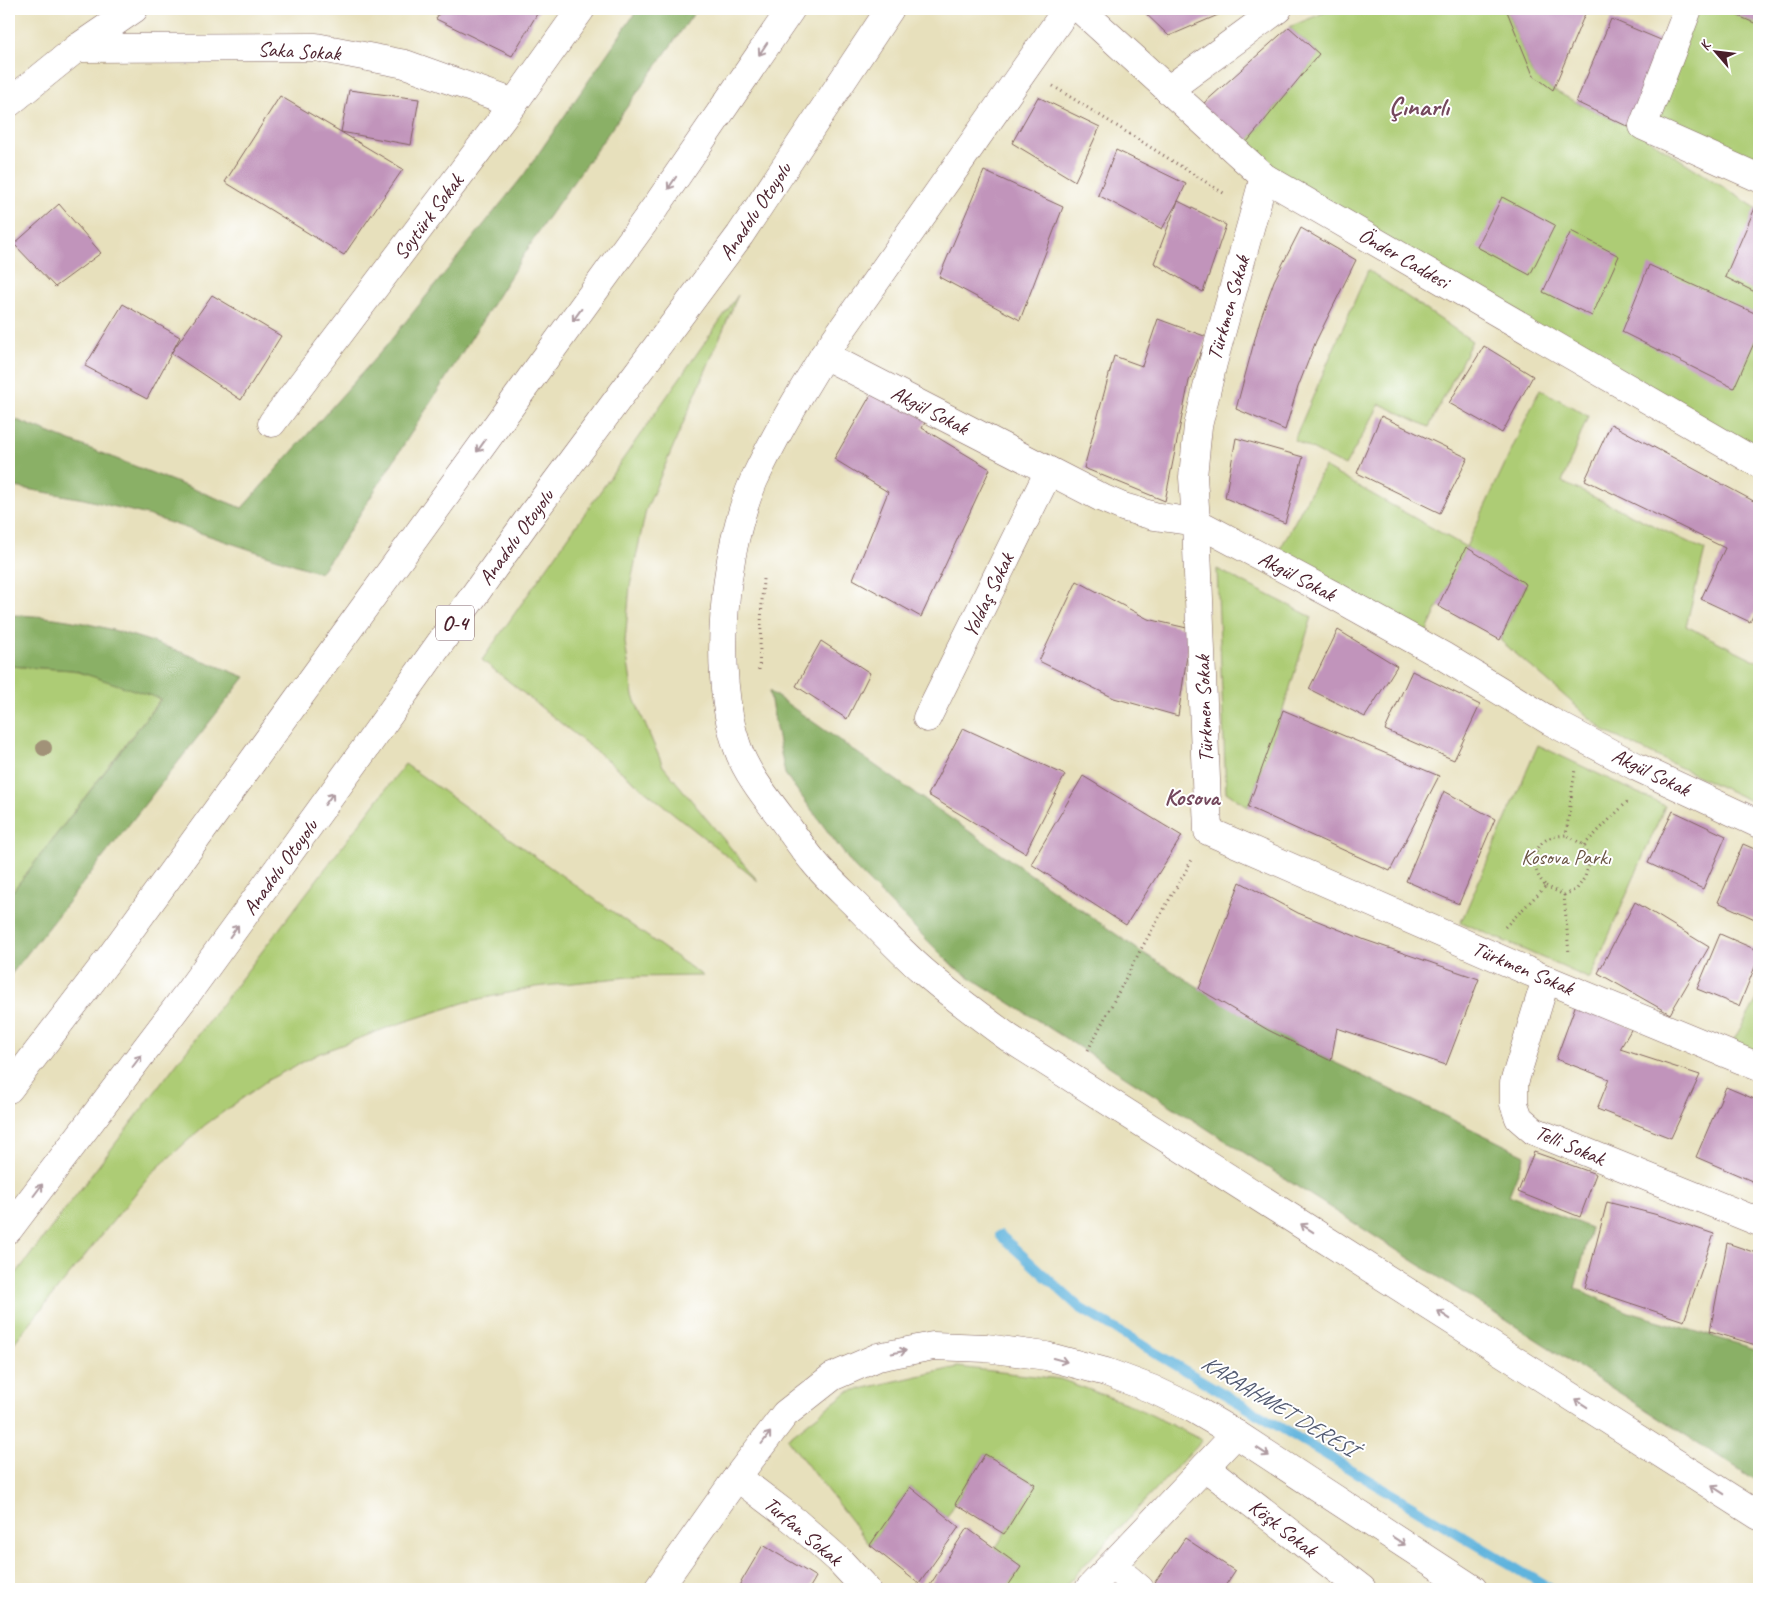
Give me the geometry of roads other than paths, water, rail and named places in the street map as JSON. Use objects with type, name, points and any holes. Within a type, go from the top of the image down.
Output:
[{"type":"main road","points":[[9,103],[76,48],[134,9]]},
{"type":"main road","name":"Soytürk Sokak","points":[[272,423],[514,103],[581,9]]},
{"type":"main road","points":[[9,1090],[111,956],[659,202],[791,9]]},
{"type":"main road","name":"Anadolu Otoyolu","points":[[9,1229],[187,994],[527,521],[740,235],[890,9]]},
{"type":"main road","points":[[1067,9],[824,355],[790,410],[754,481],[741,517],[731,564],[725,618],[724,663],[728,715],[737,749],[753,778],[814,863],[921,969],[962,1004],[1009,1038],[1759,1516]]},
{"type":"main road","name":"Önder Caddesi","points":[[1080,9],[1264,177],[1759,464]]},
{"type":"main road","points":[[1168,90],[1278,9]]},
{"type":"main road","points":[[1688,9],[1643,126],[1759,178]]},
{"type":"main road","name":"Saka Sokak","points":[[76,48],[316,47],[405,64],[514,103]]},
{"type":"main road","name":"Türkmen Sokak","points":[[1264,177],[1213,362],[1198,426],[1193,477],[1208,831],[1546,978],[1759,1067]]},
{"type":"main road","name":"Akgül Sokak","points":[[824,355],[1048,471],[1123,507],[1154,516],[1196,522],[1443,656],[1550,721],[1655,775],[1759,824]]},
{"type":"main road","name":"Yoldaş Sokak","points":[[927,718],[1048,471]]},
{"type":"main road","name":"Telli Sokak","points":[[1546,978],[1514,1083],[1514,1104],[1519,1118],[1534,1131],[1759,1222]]},
{"type":"main road","points":[[658,1589],[737,1477],[785,1414],[832,1377],[878,1357],[933,1346],[986,1348],[1046,1356],[1106,1372],[1152,1389],[1192,1408],[1236,1434],[1473,1589]]},
{"type":"main road","points":[[1090,1589],[1236,1434]]},
{"type":"main road","name":"Köşk Sokak","points":[[1205,1467],[1362,1589]]},
{"type":"main road","name":"Turfan Sokak","points":[[737,1477],[803,1528],[839,1560],[866,1589]]},
{"type":"main road","points":[[1112,1565],[1140,1589]]},
{"type":"waterway","name":"KARAAHMET DERESİ","points":[[1000,1235],[1080,1308],[1551,1589]]},
{"type":"district","name":"Çınarlı","points":[[1419,106]]},
{"type":"district","name":"Kosova","points":[[1192,797]]},
{"type":"park label","name":"Kosova Parkı","points":[[1566,857]]}]
